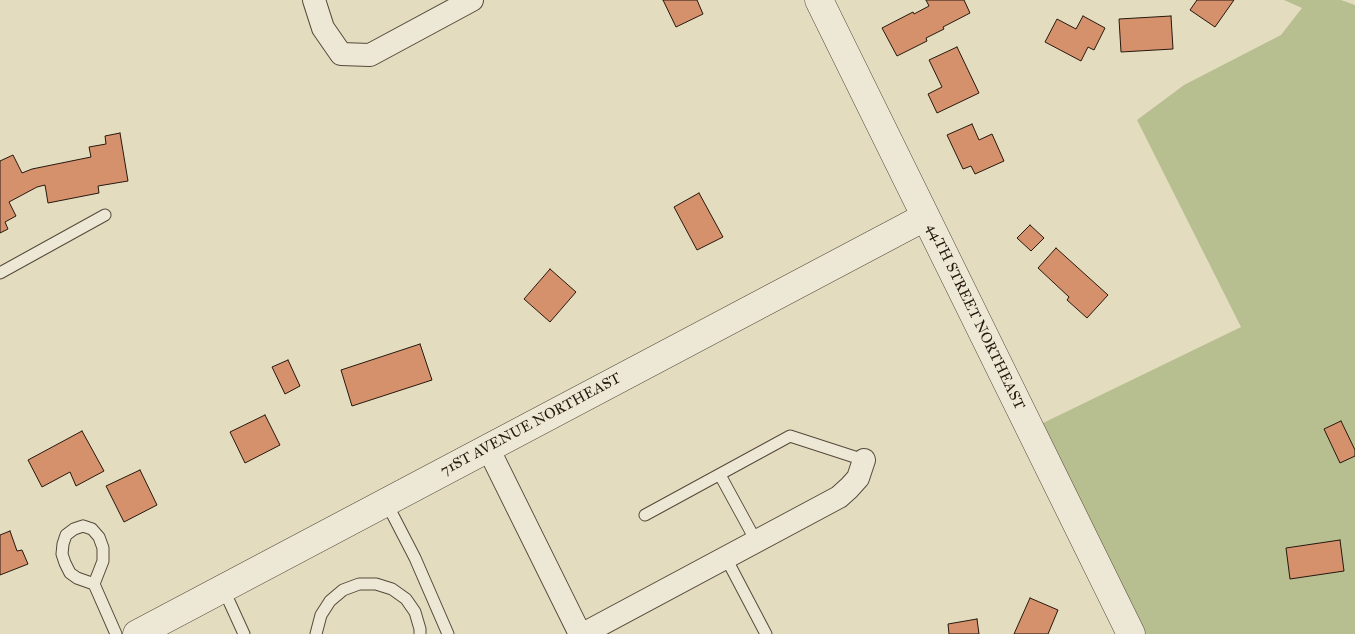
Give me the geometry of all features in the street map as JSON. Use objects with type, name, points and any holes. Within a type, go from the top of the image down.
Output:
[{"type":"street","points":[[314,0],[323,28],[341,54],[370,55],[472,0]]},
{"type":"street","name":"44TH STREET NORTHEAST","points":[[819,0],[1131,634]]},
{"type":"street","name":"71ST AVENUE NORTHEAST","points":[[137,634],[925,216]]},
{"type":"street","points":[[488,448],[582,634],[839,497],[858,478],[864,460]]},
{"type":"lane","points":[[0,273],[105,215]]},
{"type":"lane","points":[[645,515],[790,436],[864,460]]},
{"type":"lane","points":[[720,474],[756,541]]},
{"type":"lane","points":[[386,502],[415,558],[448,634]]},
{"type":"lane","points":[[94,584],[77,578],[70,573],[62,554],[66,535],[74,529],[83,526],[92,529],[99,537],[103,548],[103,562],[94,584],[116,634]]},
{"type":"lane","points":[[726,558],[766,634]]},
{"type":"lane","points":[[316,634],[320,614],[330,600],[343,590],[359,584],[376,584],[392,589],[406,599],[415,612],[420,634]]},
{"type":"lane","points":[[224,588],[244,634]]},
{"type":"green space","points":[[1284,0],[1341,0],[1355,5],[1355,634],[1144,634],[1041,424],[1241,327],[1137,120],[1184,85],[1281,35],[1302,8]]},
{"type":"building","points":[[663,0],[697,0],[703,14],[676,27]]},
{"type":"building","points":[[926,0],[964,0],[970,13],[926,38],[927,41],[897,56],[882,28],[929,6]]},
{"type":"building","points":[[1197,0],[1234,0],[1215,27],[1190,10]]},
{"type":"building","points":[[1083,16],[1105,28],[1094,50],[1088,47],[1081,61],[1045,42],[1057,19],[1076,29]]},
{"type":"building","points":[[1171,16],[1173,49],[1121,52],[1119,19]]},
{"type":"building","points":[[957,47],[979,93],[937,113],[928,94],[942,87],[929,60]]},
{"type":"building","points":[[972,124],[979,140],[992,134],[1004,161],[975,174],[971,166],[963,169],[947,135]]},
{"type":"building","points":[[120,133],[128,181],[98,186],[99,193],[48,203],[45,185],[37,187],[9,202],[16,216],[5,222],[8,229],[0,233],[0,161],[13,155],[22,173],[32,169],[91,157],[89,147],[106,144],[105,136]]},
{"type":"building","points":[[699,193],[723,237],[697,250],[674,207]]},
{"type":"building","points":[[1030,225],[1044,238],[1031,251],[1017,238]]},
{"type":"building","points":[[1056,248],[1108,295],[1087,318],[1067,300],[1069,297],[1038,268]]},
{"type":"building","points":[[550,269],[576,292],[550,322],[524,299]]},
{"type":"building","points":[[420,344],[432,380],[352,406],[341,370]]},
{"type":"building","points":[[288,360],[300,386],[285,394],[272,367]]},
{"type":"building","points":[[265,415],[280,445],[245,463],[230,432]]},
{"type":"building","points":[[1341,421],[1355,450],[1355,456],[1340,463],[1324,429]]},
{"type":"building","points":[[82,431],[104,471],[76,486],[70,472],[42,487],[28,460]]},
{"type":"building","points":[[140,470],[157,505],[124,522],[106,486]]},
{"type":"building","points":[[10,531],[17,551],[22,550],[28,564],[0,575],[0,535]]},
{"type":"building","points":[[1340,540],[1344,571],[1290,579],[1286,548]]},
{"type":"building","points":[[1030,598],[1058,610],[1048,634],[1014,634]]},
{"type":"building","points":[[977,619],[979,634],[949,634],[948,624]]}]
